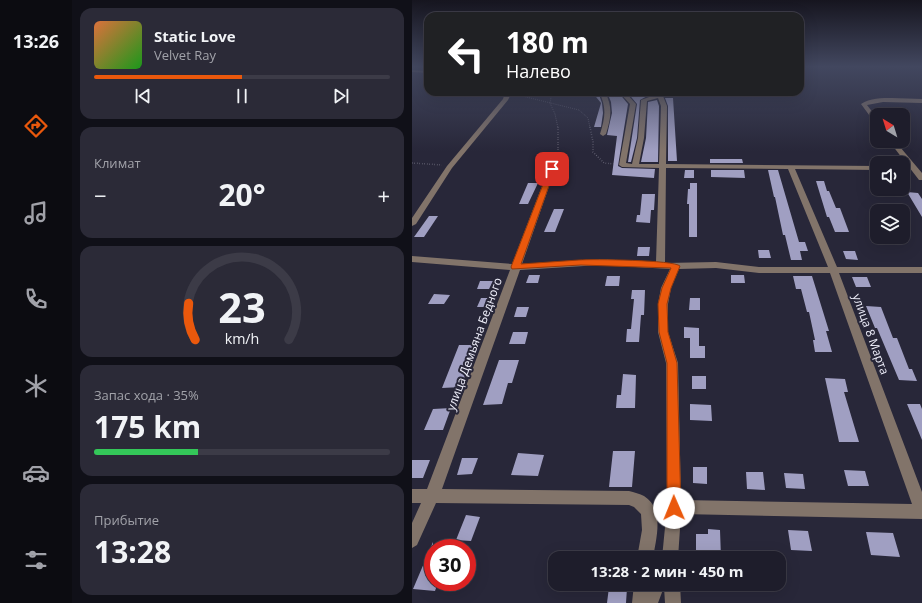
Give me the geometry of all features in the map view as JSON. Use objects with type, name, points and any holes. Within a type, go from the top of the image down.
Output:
[{"type":"street","points":[[412,224],[450,167],[470,140],[507,98],[506,96]]},
{"type":"street","points":[[603,134],[609,112],[609,105],[604,96]]},
{"type":"street","points":[[626,96],[633,104],[622,165],[663,167],[870,168]]},
{"type":"street","points":[[635,166],[641,138],[644,100],[656,96]]},
{"type":"street","points":[[660,96],[664,106],[660,264]]},
{"type":"street","points":[[870,112],[864,104],[874,101],[922,101]]},
{"type":"street","points":[[898,148],[918,169],[922,178]]},
{"type":"street","name":"улица Демьяна Бедного","points":[[412,540],[432,496],[557,155]]},
{"type":"street","name":"улица 8 Марта","points":[[791,168],[833,269],[922,512]]},
{"type":"street","points":[[412,259],[515,267],[581,262],[660,264],[676,266],[716,265],[759,270],[922,270]]},
{"type":"street","points":[[670,551],[674,508],[672,363],[663,332],[663,304],[666,288],[676,266]]},
{"type":"street","points":[[412,496],[629,498],[638,500],[646,507],[650,520],[646,551]]},
{"type":"street","points":[[674,508],[922,512]]},
{"type":"street","points":[[640,603],[641,591]]},
{"type":"street","points":[[650,603],[654,591]]},
{"type":"street","points":[[672,591],[673,603]]},
{"type":"path","points":[[520,96],[579,110],[588,118],[593,142],[593,152],[604,163],[622,165]]},
{"type":"path","points":[[551,96],[550,103],[554,109],[559,132],[557,155]]},
{"type":"path","points":[[412,163],[450,167]]},
{"type":"building","points":[[595,96],[599,96],[602,103],[603,113],[601,127],[594,127],[601,103]]},
{"type":"building","points":[[609,96],[621,96],[628,104],[618,166],[622,168],[655,169],[654,178],[612,175],[617,136],[607,135],[612,113]]},
{"type":"building","points":[[630,96],[647,96],[640,100],[637,138],[631,162],[628,162],[637,104]]},
{"type":"building","points":[[665,98],[673,98],[677,161],[668,161],[668,106]]},
{"type":"building","points":[[657,100],[659,106],[658,162],[641,162],[646,138],[648,102]]},
{"type":"building","points":[[710,159],[742,159],[743,163],[710,163]]},
{"type":"building","points":[[540,160],[550,160],[547,169],[537,169]]},
{"type":"building","points":[[685,170],[694,170],[694,178],[684,178]]},
{"type":"building","points":[[711,170],[744,170],[745,178],[711,177]]},
{"type":"building","points":[[768,170],[778,170],[799,242],[805,242],[808,251],[800,251],[802,260],[791,260],[785,235],[783,235]]},
{"type":"building","points":[[816,181],[824,181],[827,191],[829,191],[836,208],[840,208],[849,232],[835,232],[829,217],[827,217]]},
{"type":"building","points":[[528,183],[538,183],[528,204],[519,204]]},
{"type":"building","points":[[690,183],[697,183],[697,237],[689,237],[689,204],[687,204]]},
{"type":"building","points":[[910,192],[918,193],[922,199],[922,217],[909,196]]},
{"type":"building","points":[[642,194],[655,194],[654,210],[651,210],[650,223],[636,222],[637,215],[640,215]]},
{"type":"building","points":[[554,209],[564,209],[555,232],[544,232]]},
{"type":"building","points":[[429,216],[438,216],[424,237],[414,237]]},
{"type":"building","points":[[638,247],[650,247],[649,256],[637,256]]},
{"type":"building","points":[[758,250],[769,250],[771,258],[759,258]]},
{"type":"building","points":[[843,251],[855,251],[858,260],[846,259]]},
{"type":"building","points":[[529,275],[540,275],[538,283],[526,283]]},
{"type":"building","points":[[731,275],[744,275],[745,283],[731,283]]},
{"type":"building","points":[[607,276],[620,276],[619,286],[605,286]]},
{"type":"building","points":[[793,276],[812,276],[829,331],[826,331],[832,352],[815,352],[813,340],[815,340],[809,312],[807,312],[801,289],[796,289]]},
{"type":"building","points":[[852,277],[867,277],[871,287],[856,287]]},
{"type":"building","points":[[480,281],[493,281],[489,289],[477,289]]},
{"type":"building","points":[[632,290],[645,290],[644,315],[641,315],[639,342],[626,342],[627,329],[631,329],[634,299],[631,299]]},
{"type":"building","points":[[434,294],[450,295],[444,304],[428,304]]},
{"type":"building","points":[[481,298],[496,298],[492,307],[477,307]]},
{"type":"building","points":[[690,298],[700,298],[700,310],[689,310]]},
{"type":"building","points":[[866,306],[881,307],[893,338],[897,338],[909,369],[912,369],[917,381],[899,380]]},
{"type":"building","points":[[517,307],[529,307],[526,317],[514,317]]},
{"type":"building","points":[[684,327],[699,328],[699,346],[705,346],[705,358],[690,358],[690,338],[684,338]]},
{"type":"building","points":[[513,332],[528,332],[525,344],[509,344]]},
{"type":"building","points":[[459,345],[477,345],[461,387],[442,388]]},
{"type":"building","points":[[499,360],[519,360],[512,383],[508,383],[502,404],[483,405]]},
{"type":"building","points":[[623,374],[636,375],[635,408],[616,408],[617,395],[621,395]]},
{"type":"building","points":[[692,376],[706,376],[706,389],[692,389]]},
{"type":"building","points":[[825,378],[845,379],[848,392],[844,392],[859,442],[839,442]]},
{"type":"building","points":[[690,404],[711,405],[712,421],[690,420]]},
{"type":"building","points":[[907,404],[920,404],[922,409],[922,440]]},
{"type":"building","points":[[451,408],[443,430],[424,430],[433,409]]},
{"type":"building","points":[[613,451],[635,451],[632,487],[609,487]]},
{"type":"building","points":[[518,453],[544,455],[538,476],[511,475]]},
{"type":"building","points":[[462,458],[478,458],[472,474],[457,475]]},
{"type":"building","points":[[412,460],[430,460],[423,478],[412,478]]},
{"type":"building","points":[[693,467],[707,467],[707,484],[693,483]]},
{"type":"building","points":[[844,470],[865,471],[869,486],[848,486]]},
{"type":"building","points":[[746,472],[763,472],[765,490],[747,489]]},
{"type":"building","points":[[784,473],[803,474],[805,489],[786,488]]},
{"type":"building","points":[[466,515],[480,517],[472,539],[456,539]]},
{"type":"building","points":[[708,529],[720,530],[721,551],[696,551],[696,534],[708,534]]},
{"type":"building","points":[[788,530],[808,531],[812,551],[791,550]]},
{"type":"building","points":[[866,532],[893,533],[900,557],[871,555]]},
{"type":"building","points":[[424,563],[424,590],[413,589]]},
{"type":"building","points":[[608,591],[627,591],[626,603],[607,603]]},
{"type":"route","points":[[552,169],[515,267],[581,262],[660,264],[676,266],[666,288],[663,304],[663,332],[672,363],[674,508]]}]
